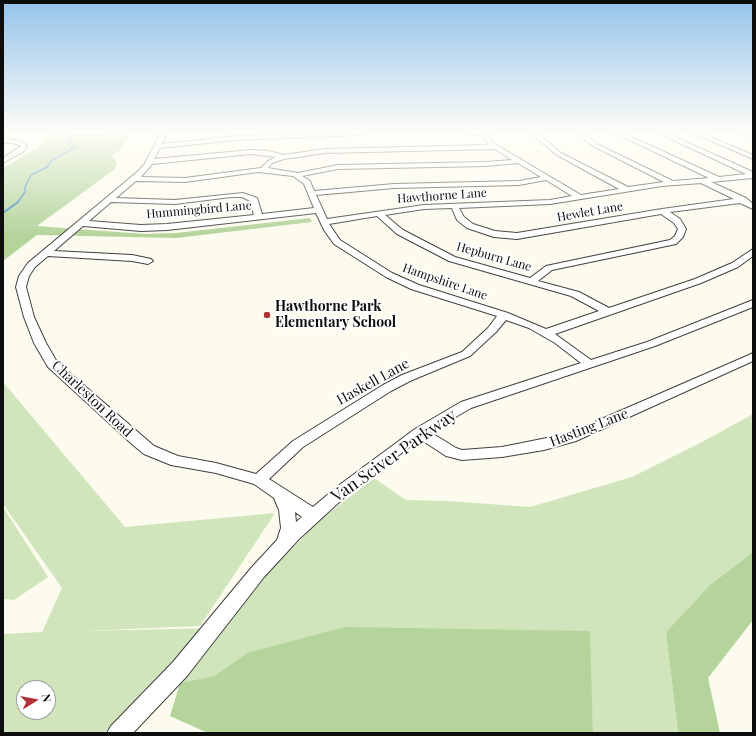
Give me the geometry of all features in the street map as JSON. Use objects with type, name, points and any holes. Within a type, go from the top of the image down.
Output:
[{"type":"street","name":"Charleston Road","points":[[145,167],[135,179],[80,223],[45,253],[27,271],[21,287],[29,317],[40,343],[52,364],[128,434],[149,450],[176,461],[216,468],[259,480],[312,515]]},
{"type":"street","points":[[135,179],[178,180],[263,170],[297,175],[336,167]]},
{"type":"street","points":[[530,167],[579,197]]},
{"type":"street","points":[[584,167],[627,190]]},
{"type":"street","points":[[640,167],[672,183]]},
{"type":"street","points":[[693,167],[718,179]]},
{"type":"street","points":[[736,167],[753,175]]},
{"type":"street","name":"Hampshire Lane","points":[[297,175],[306,183],[312,193],[324,222],[334,238],[342,246],[390,275],[424,290],[523,322],[546,333],[591,365]]},
{"type":"street","name":"Hawthorne Lane","points":[[324,222],[416,208],[454,205],[534,203],[672,183],[753,175]]},
{"type":"street","points":[[312,193],[402,185],[513,183],[548,178]]},
{"type":"street","points":[[701,180],[743,200],[753,207]]},
{"type":"street","points":[[109,200],[175,202],[231,195],[243,195],[254,200],[259,217]]},
{"type":"street","name":"Hewlet Lane","points":[[454,205],[460,218],[470,226],[487,233],[509,236],[530,235],[662,211],[743,200]]},
{"type":"street","name":"Hummingbird Lane","points":[[80,223],[158,228],[319,210]]},
{"type":"street","points":[[531,282],[549,268],[673,242],[680,235],[681,226],[677,221],[662,211]]},
{"type":"street","name":"Hepburn Lane","points":[[379,214],[400,232],[441,254],[469,265],[575,294],[608,312]]},
{"type":"street","points":[[546,333],[724,271],[740,262],[753,252]]},
{"type":"street","points":[[45,253],[132,258],[148,261]]},
{"type":"street","name":"Van Sciver Parkway","points":[[118,733],[180,669],[284,543],[312,515],[420,432],[466,405],[591,365],[678,333],[753,303]]},
{"type":"street","name":"Haskell Lane","points":[[259,480],[298,444],[387,388],[406,378],[466,354],[492,330],[504,315]]},
{"type":"street","name":"Hasting Lane","points":[[420,432],[450,452],[462,455],[502,452],[544,445],[571,438],[753,357]]},
{"type":"street","points":[[280,493],[287,510],[289,528],[284,543]]},
{"type":"green space","points":[[116,167],[37,226],[144,234],[176,233],[310,218],[312,222],[176,238],[37,235],[3,261],[3,168]]},
{"type":"green space","points":[[3,382],[125,527],[275,513],[200,626],[82,631],[213,628],[104,733],[3,733],[3,634],[42,632],[62,588],[3,504]]},
{"type":"green space","points":[[753,414],[753,552],[710,585],[666,632],[678,733],[593,733],[589,631],[247,653],[214,676],[180,683],[263,578],[319,521],[374,478],[406,500],[448,501],[530,507],[632,477],[702,442]]},
{"type":"green space","points":[[3,507],[48,577],[14,600],[3,599]]},
{"type":"green space","points":[[753,552],[753,620],[708,678],[720,733],[678,733],[666,632],[710,585]]},
{"type":"green space","points":[[345,627],[590,631],[593,733],[208,733],[170,716],[180,683],[214,676],[247,653]]},
{"type":"waterway","points":[[17,202],[25,192],[25,187],[31,175],[46,167]]},
{"type":"waterway","points":[[3,213],[17,202]]},
{"type":"place","name":"Hawthorne Park Elementary School","points":[[267,315]]}]
